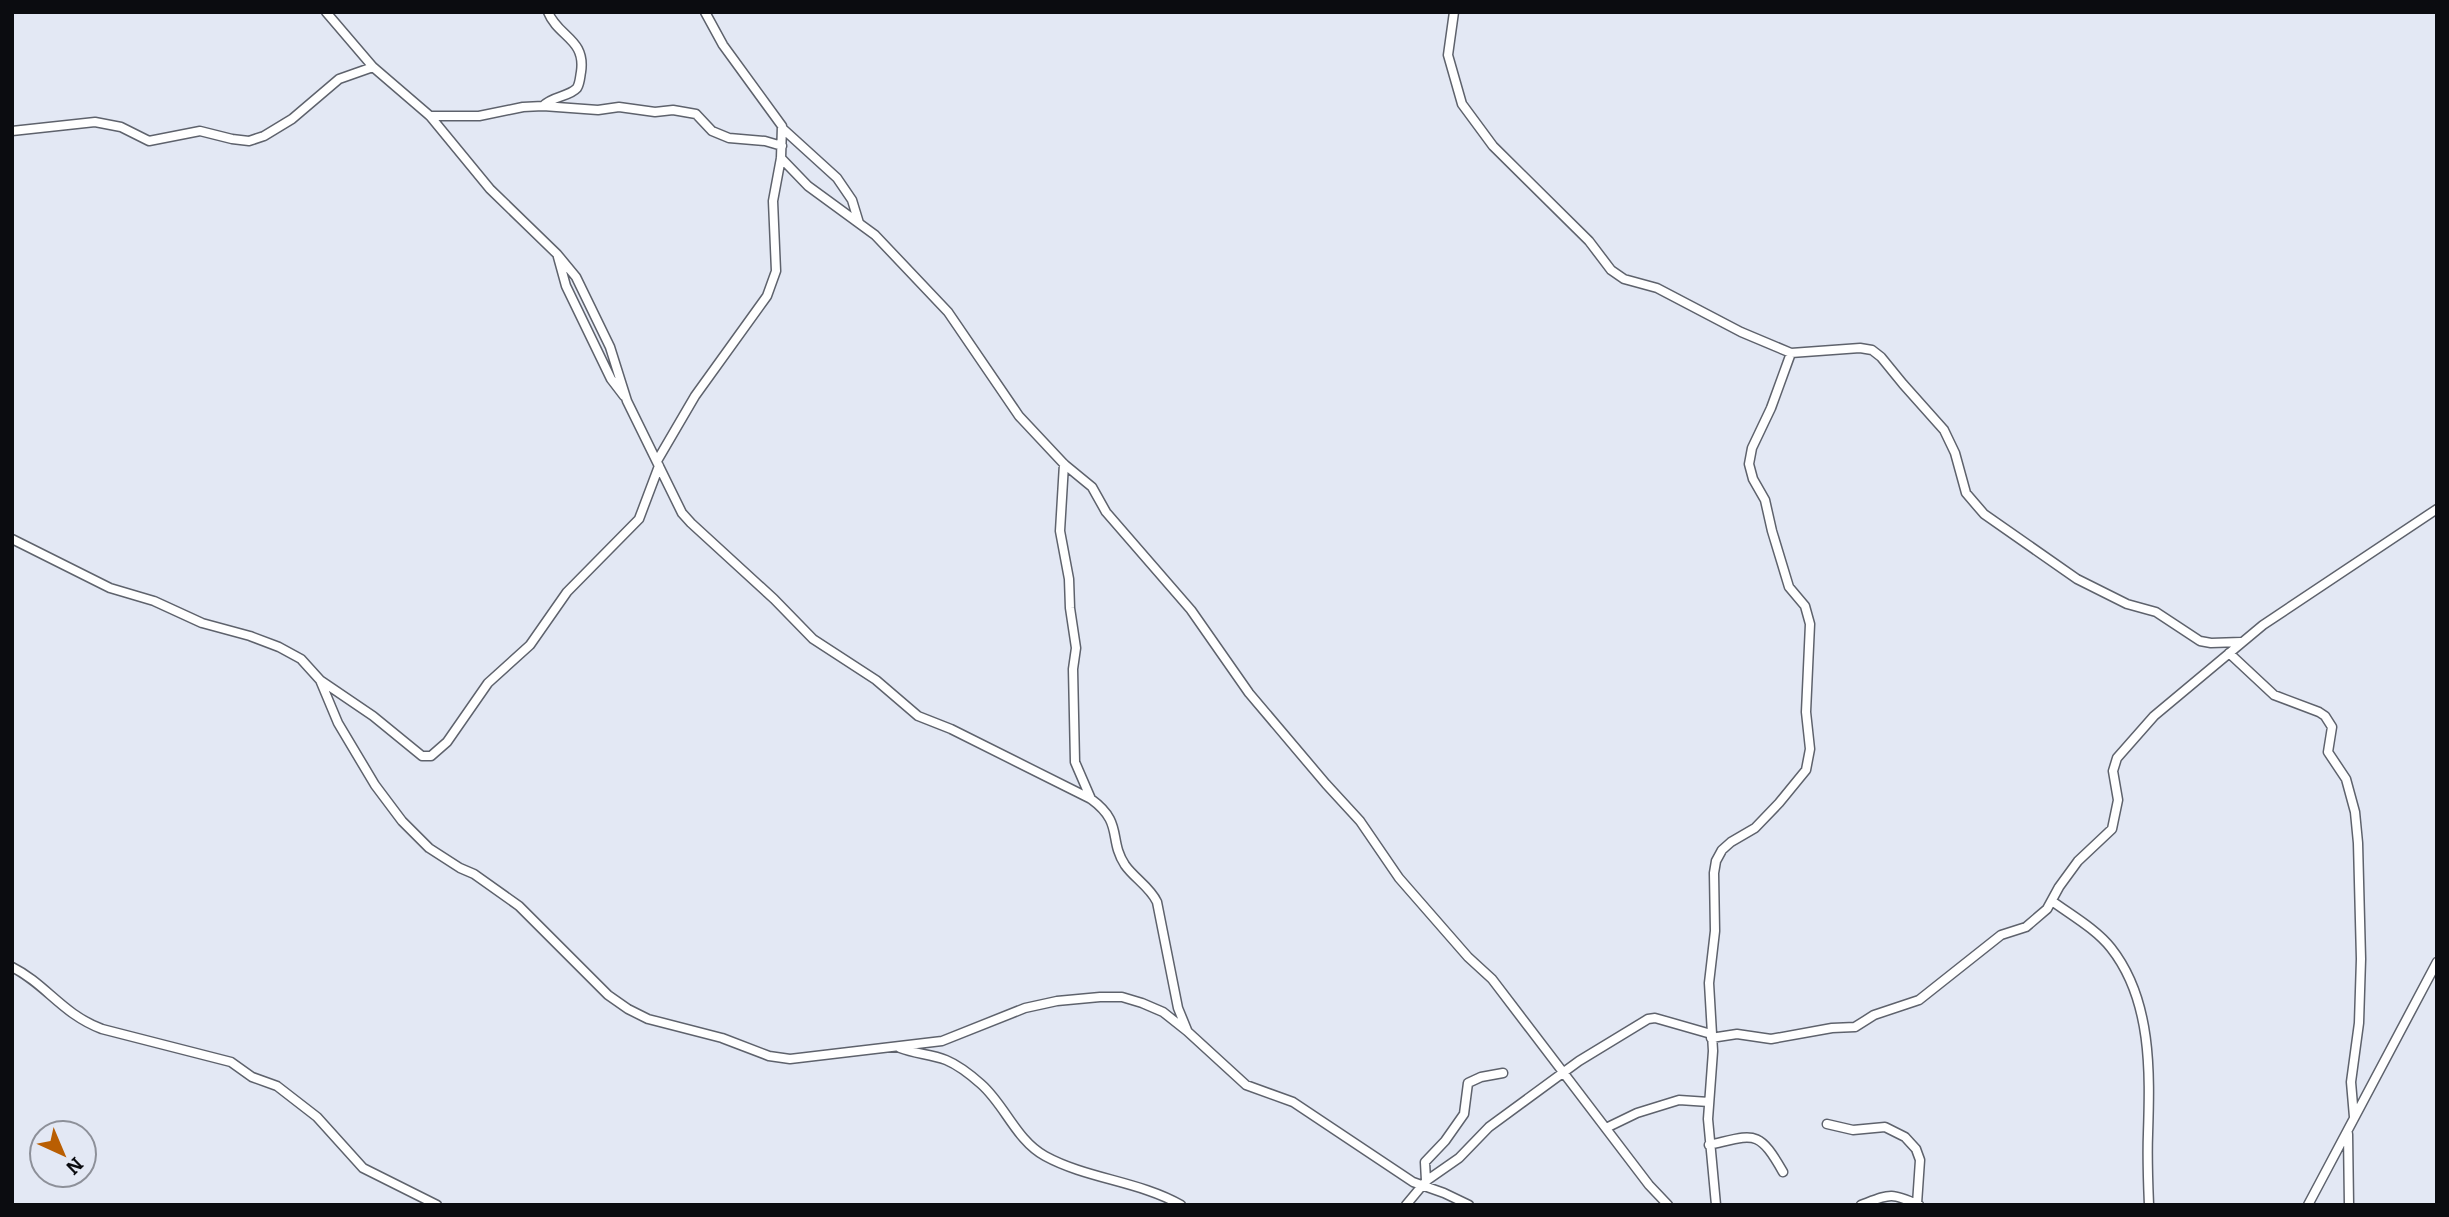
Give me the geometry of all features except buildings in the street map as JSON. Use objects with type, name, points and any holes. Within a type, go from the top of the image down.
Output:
[{"type":"street","points":[[326,12],[373,67],[430,116],[490,189],[557,254],[581,285],[610,346],[627,401],[681,513],[813,639],[876,680],[925,720],[951,729],[1101,806],[1112,822],[1124,863],[1154,897],[1178,1008],[1187,1031]]},
{"type":"street","points":[[543,106],[575,90],[579,84],[582,65],[579,50],[554,23],[548,12]]},
{"type":"street","points":[[705,12],[723,45],[782,128],[837,178],[852,200],[859,223]]},
{"type":"street","points":[[1454,12],[1448,55],[1462,104],[1493,146],[1589,241],[1605,264],[1624,279],[1657,288],[1741,332],[1791,353],[1860,348],[1872,350],[1936,419],[1950,440],[1966,493],[1973,503],[2000,526],[2077,579],[2127,604],[2156,612],[2200,641],[2241,642]]},
{"type":"street","points":[[12,131],[95,122],[121,127],[149,141],[200,131],[249,141],[264,136],[292,119],[339,79],[373,67]]},
{"type":"street","points":[[430,116],[480,116],[523,107],[543,106],[598,110],[619,107],[655,112],[688,111],[696,114],[712,131],[722,135],[782,146]]},
{"type":"street","points":[[12,539],[110,588],[154,601],[202,623],[279,647],[301,659],[320,680],[373,716],[422,756],[433,755],[447,742],[488,683],[530,645],[567,592],[639,519],[654,484],[658,464],[695,396],[772,286],[776,271],[773,201],[781,158],[782,128]]},
{"type":"street","points":[[781,158],[808,186],[859,223],[895,255],[948,312],[1019,416],[1064,464],[1092,487],[1109,516],[1191,610],[1249,693],[1353,813],[1399,878],[1468,957],[1492,979],[1649,1185],[1668,1205]]},
{"type":"street","points":[[557,254],[566,286],[611,379],[627,401]]},
{"type":"street","points":[[1716,1205],[1709,1144],[1713,1051],[1709,983],[1715,931],[1716,861],[1722,850],[1755,828],[1779,803],[1806,770],[1810,760],[1806,712],[1809,613],[1789,587],[1765,500],[1753,479],[1749,464],[1750,452],[1771,408],[1791,353]]},
{"type":"street","points":[[1064,464],[1060,531],[1069,579],[1076,649],[1073,669],[1075,762],[1091,799]]},
{"type":"street","points":[[1406,1205],[1424,1183],[1459,1158],[1489,1126],[1564,1072],[1651,1018],[1711,1036],[1737,1034],[1771,1039],[1832,1028],[1855,1027],[1874,1015],[1919,1000],[2001,935],[2026,927],[2047,909],[2063,880],[2078,861],[2112,829],[2118,800],[2113,771],[2117,758],[2154,716],[2263,625],[2437,509]]},
{"type":"street","points":[[2229,653],[2274,695],[2319,712],[2330,722],[2332,727],[2329,754],[2346,779],[2356,812],[2361,959],[2359,1023],[2351,1082],[2354,1117]]},
{"type":"street","points":[[320,680],[338,723],[369,775],[402,821],[429,848],[474,874],[519,906],[608,995],[648,1019],[722,1038],[779,1058],[816,1058],[942,1041],[1025,1008],[1057,1001],[1122,998],[1163,1012],[1247,1085],[1293,1102],[1387,1167],[1469,1205]]},
{"type":"street","points":[[2052,901],[2103,939],[2112,949],[2138,999],[2144,1024],[2150,1086],[2149,1205]]},
{"type":"street","points":[[2308,1205],[2437,962]]},
{"type":"street","points":[[12,967],[86,1023],[231,1062],[252,1077],[277,1086],[317,1116],[363,1168],[437,1205]]},
{"type":"street","points":[[897,1047],[914,1054],[947,1060],[971,1076],[984,1086],[1021,1135],[1045,1156],[1160,1194],[1181,1205]]},
{"type":"street","points":[[1424,1183],[1425,1162],[1445,1141],[1464,1114],[1468,1083],[1481,1077],[1503,1073]]},
{"type":"street","points":[[1606,1128],[1637,1113],[1679,1100],[1709,1102]]},
{"type":"street","points":[[1827,1124],[1853,1130],[1885,1127],[1905,1137],[1916,1149],[1920,1160],[1918,1204],[1901,1196],[1888,1195],[1861,1205]]},
{"type":"street","points":[[2348,1131],[2348,1205]]},
{"type":"street","points":[[1709,1144],[1745,1137],[1756,1138],[1771,1152],[1783,1172]]}]
